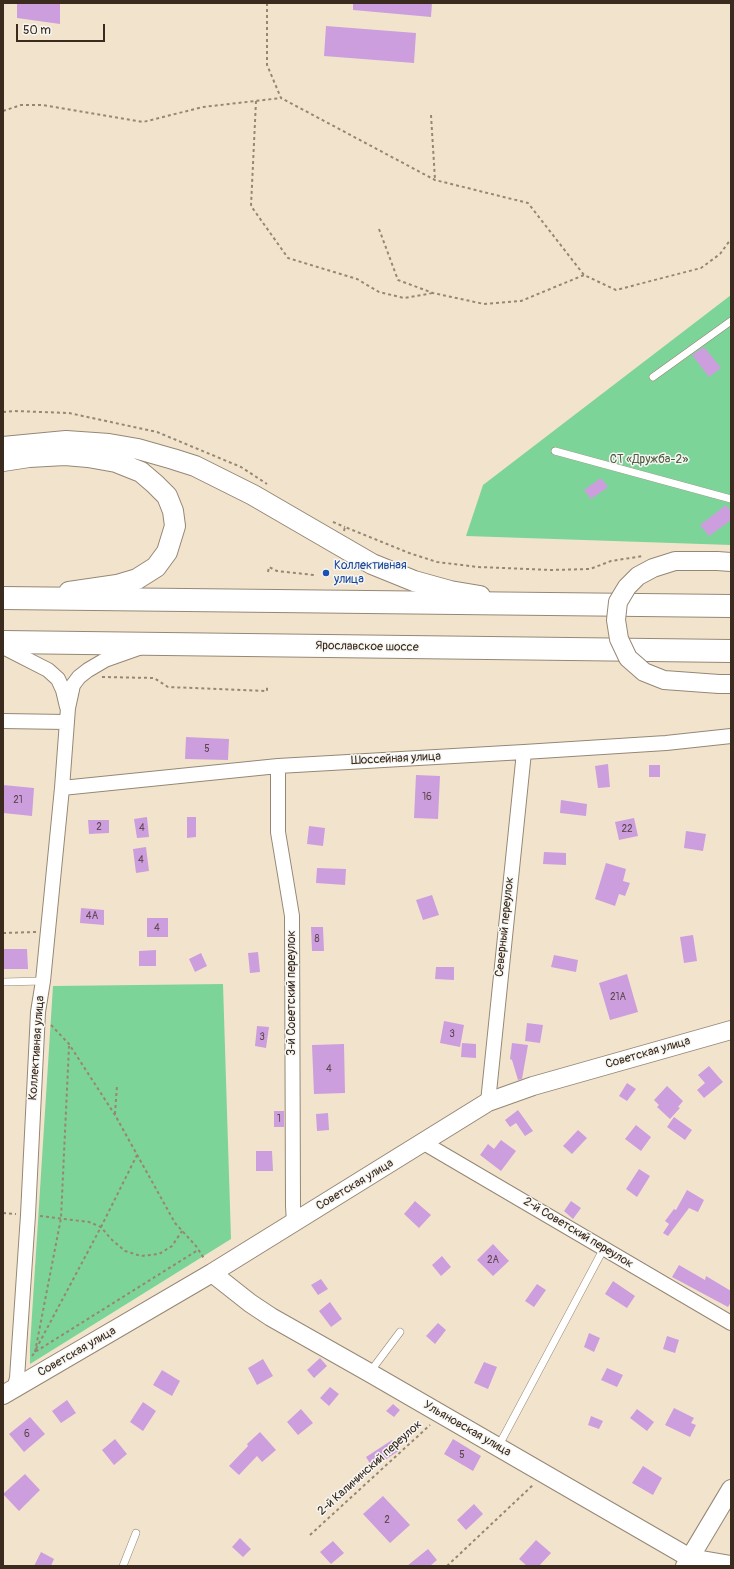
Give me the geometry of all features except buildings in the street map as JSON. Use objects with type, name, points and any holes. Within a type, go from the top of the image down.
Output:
[{"type":"highway","points":[[3,598],[731,606]]},
{"type":"highway","name":"Ярославское шоссе","points":[[3,642],[731,651]]},
{"type":"main road","points":[[3,447],[66,441],[109,444],[138,449],[173,459],[195,466],[253,496],[372,564],[414,581],[450,591],[541,604]]},
{"type":"main road","points":[[3,461],[29,457],[65,455],[116,462],[141,472],[155,484],[167,496],[173,511],[175,526],[167,552],[156,567],[137,579],[117,585],[27,599]]},
{"type":"street","points":[[724,561],[674,562],[653,568],[638,576],[627,587],[618,602],[616,620],[619,639],[628,658],[644,672],[664,680],[725,684]]},
{"type":"street","name":"Коллективная улица","points":[[12,1387],[28,1215],[38,1012],[43,982],[62,788],[68,708],[74,685],[79,677],[105,660],[149,644]]},
{"type":"street","name":"Коллективная улица","points":[[3,647],[48,670],[58,679],[68,708]]},
{"type":"street","points":[[3,721],[66,722]]},
{"type":"street","name":"Шоссейная улица","points":[[62,788],[278,766],[666,743],[731,736]]},
{"type":"street","name":"Северный переулок","points":[[488,1102],[524,752]]},
{"type":"street","name":"3-й Советский переулок","points":[[278,766],[278,832],[292,916],[294,1222]]},
{"type":"street","name":"Советская улица","points":[[12,1387],[212,1273],[488,1102],[533,1086],[731,1030]]},
{"type":"street","name":"2-й Советский переулок","points":[[424,1143],[731,1323]]},
{"type":"street","name":"Ульяновская улица","points":[[212,1273],[250,1304],[266,1314],[498,1448],[546,1473],[688,1562],[731,1565]]},
{"type":"street","points":[[688,1562],[731,1489]]},
{"type":"lane","points":[[653,377],[731,320]]},
{"type":"lane","points":[[555,451],[731,499]]},
{"type":"lane","points":[[3,982],[43,982]]},
{"type":"lane","points":[[498,1448],[604,1248]]},
{"type":"lane","points":[[370,1373],[400,1332]]},
{"type":"lane","points":[[123,1566],[136,1533]]},
{"type":"path","points":[[267,3],[267,65],[280,98]]},
{"type":"path","points":[[3,111],[21,105],[42,105],[143,122],[202,107],[280,98],[435,180],[528,203],[584,275],[616,290],[701,268],[720,254],[731,239]]},
{"type":"path","points":[[256,101],[251,206],[288,258],[357,279],[379,292],[404,298],[433,293]]},
{"type":"path","points":[[431,115],[435,180]]},
{"type":"path","points":[[378,229],[398,280],[433,293],[484,304],[521,301],[584,275]]},
{"type":"path","points":[[342,534],[345,527],[409,553],[437,562],[478,567],[551,570],[590,569],[611,561],[648,555]]},
{"type":"path","points":[[268,572],[269,567],[277,571],[314,575]]},
{"type":"path","points":[[96,676],[154,678],[168,687],[267,691],[267,685]]},
{"type":"path","points":[[3,933],[47,932]]},
{"type":"path","points":[[38,1012],[69,1044],[115,1115],[175,1223],[198,1250],[212,1273]]},
{"type":"path","points":[[35,1352],[61,1218],[69,1044]]},
{"type":"path","points":[[115,1115],[117,1085]]},
{"type":"path","points":[[12,1387],[35,1352],[137,1155]]},
{"type":"path","points":[[28,1215],[89,1222],[101,1227],[111,1239],[125,1251],[141,1256],[159,1254],[172,1246],[182,1231]]},
{"type":"path","points":[[35,1352],[198,1250]]},
{"type":"path","name":"2-й Калининский переулок","points":[[310,1535],[442,1415]]},
{"type":"path","points":[[447,1566],[546,1473]]},
{"type":"green space","name":"СТ «Дружба-2»","points":[[731,295],[731,545],[466,536],[483,485]]},
{"type":"green space","points":[[223,984],[231,1239],[30,1364],[53,986]]},
{"type":"place","name":"Коллективная улица","points":[[326,573]]}]
